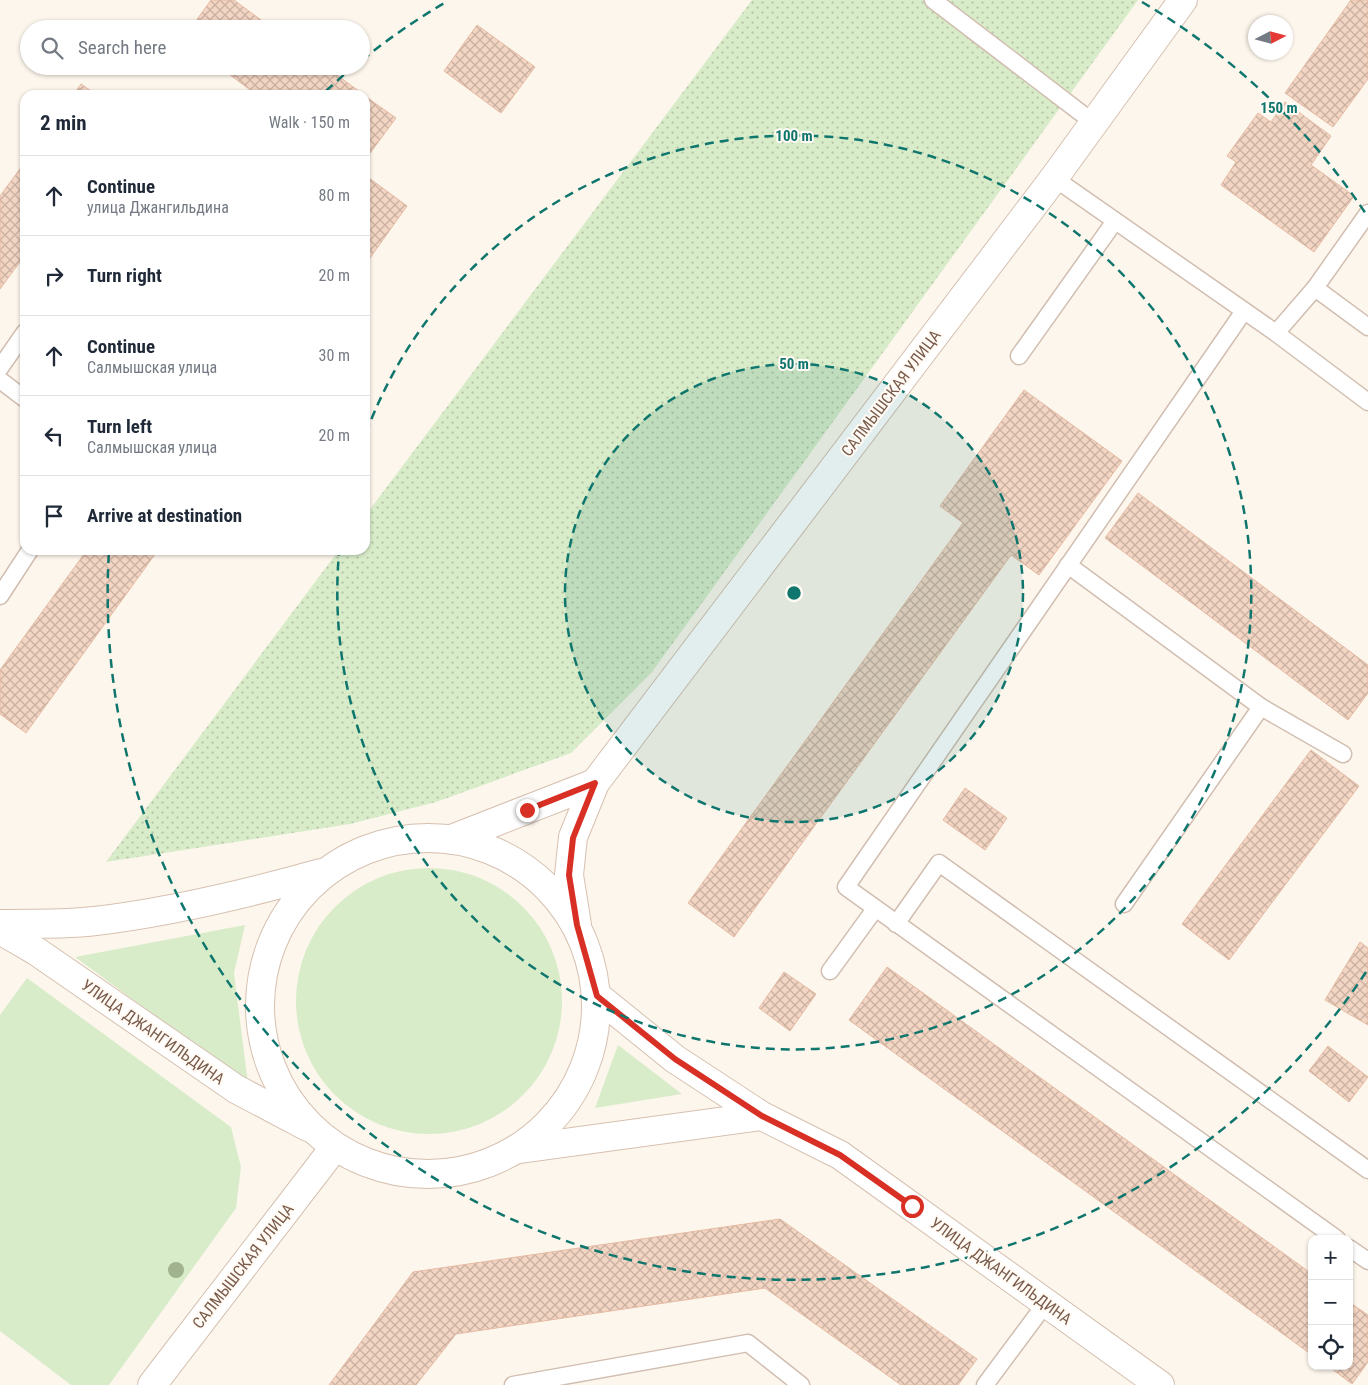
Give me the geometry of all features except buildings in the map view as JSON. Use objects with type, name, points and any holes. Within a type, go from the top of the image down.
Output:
[{"type":"main road","name":"САЛМЫШСКАЯ УЛИЦА","points":[[577,925],[569,875],[573,838],[595,783],[1054,178],[1183,0]]},
{"type":"main road","points":[[454,838],[595,783]]},
{"type":"main road","points":[[0,924],[93,921],[169,910],[253,892],[321,873],[361,849],[407,837],[454,838],[504,853],[546,883],[577,925],[597,996],[591,1055],[564,1108],[520,1149]]},
{"type":"main road","points":[[321,873],[276,929],[258,998],[270,1069],[310,1128],[334,1148],[394,1173],[459,1173],[520,1149],[762,1116]]},
{"type":"main road","name":"УЛИЦА ДЖАНГИЛЬДИНА","points":[[0,930],[36,951],[236,1089],[310,1128]]},
{"type":"main road","name":"УЛИЦА ДЖАНГИЛЬДИНА","points":[[597,996],[675,1059],[762,1116],[840,1155],[1160,1385]]},
{"type":"main road","name":"САЛМЫШСКАЯ УЛИЦА","points":[[152,1385],[334,1148]]},
{"type":"lane","points":[[933,0],[1094,123]]},
{"type":"lane","points":[[1054,178],[1244,311],[1368,402]]},
{"type":"lane","points":[[1276,334],[1315,288],[1368,213]]},
{"type":"lane","points":[[1019,356],[1115,221]]},
{"type":"lane","points":[[1315,288],[1368,327]]},
{"type":"lane","points":[[1244,311],[846,887],[1331,1235]]},
{"type":"lane","points":[[0,368],[20,339]]},
{"type":"lane","points":[[0,380],[20,395]]},
{"type":"lane","points":[[0,596],[27,555]]},
{"type":"lane","points":[[1068,565],[1261,707],[1343,754]]},
{"type":"lane","points":[[1124,904],[1261,707]]},
{"type":"lane","points":[[896,924],[939,863],[1368,1170]]},
{"type":"lane","points":[[830,970],[875,909]]},
{"type":"lane","points":[[1353,1251],[1368,1261]]},
{"type":"lane","points":[[985,1385],[1046,1303]]},
{"type":"lane","points":[[513,1385],[748,1343],[801,1385]]},
{"type":"green space","points":[[752,0],[1138,0],[652,672],[571,753],[436,802],[350,824],[106,862],[335,555],[370,555],[370,509]]},
{"type":"green space","points":[[429,868],[455,871],[480,878],[503,890],[523,907],[540,927],[552,950],[559,975],[562,1001],[559,1027],[552,1052],[540,1075],[523,1095],[503,1112],[480,1124],[455,1131],[429,1134],[403,1131],[378,1124],[355,1112],[335,1095],[318,1075],[306,1052],[299,1027],[296,1001],[299,975],[306,950],[318,927],[335,907],[355,890],[378,878],[403,871]]},
{"type":"green space","points":[[245,925],[234,973],[248,1084],[75,957]]},
{"type":"green space","points":[[27,978],[231,1127],[241,1167],[236,1208],[109,1385],[71,1385],[0,1331],[0,1015]]},
{"type":"green space","points":[[618,1045],[682,1094],[595,1108]]},
{"type":"route","points":[[527,810],[595,783],[573,838],[569,875],[577,925],[597,996],[675,1059],[762,1116],[840,1155],[912,1206]]}]
